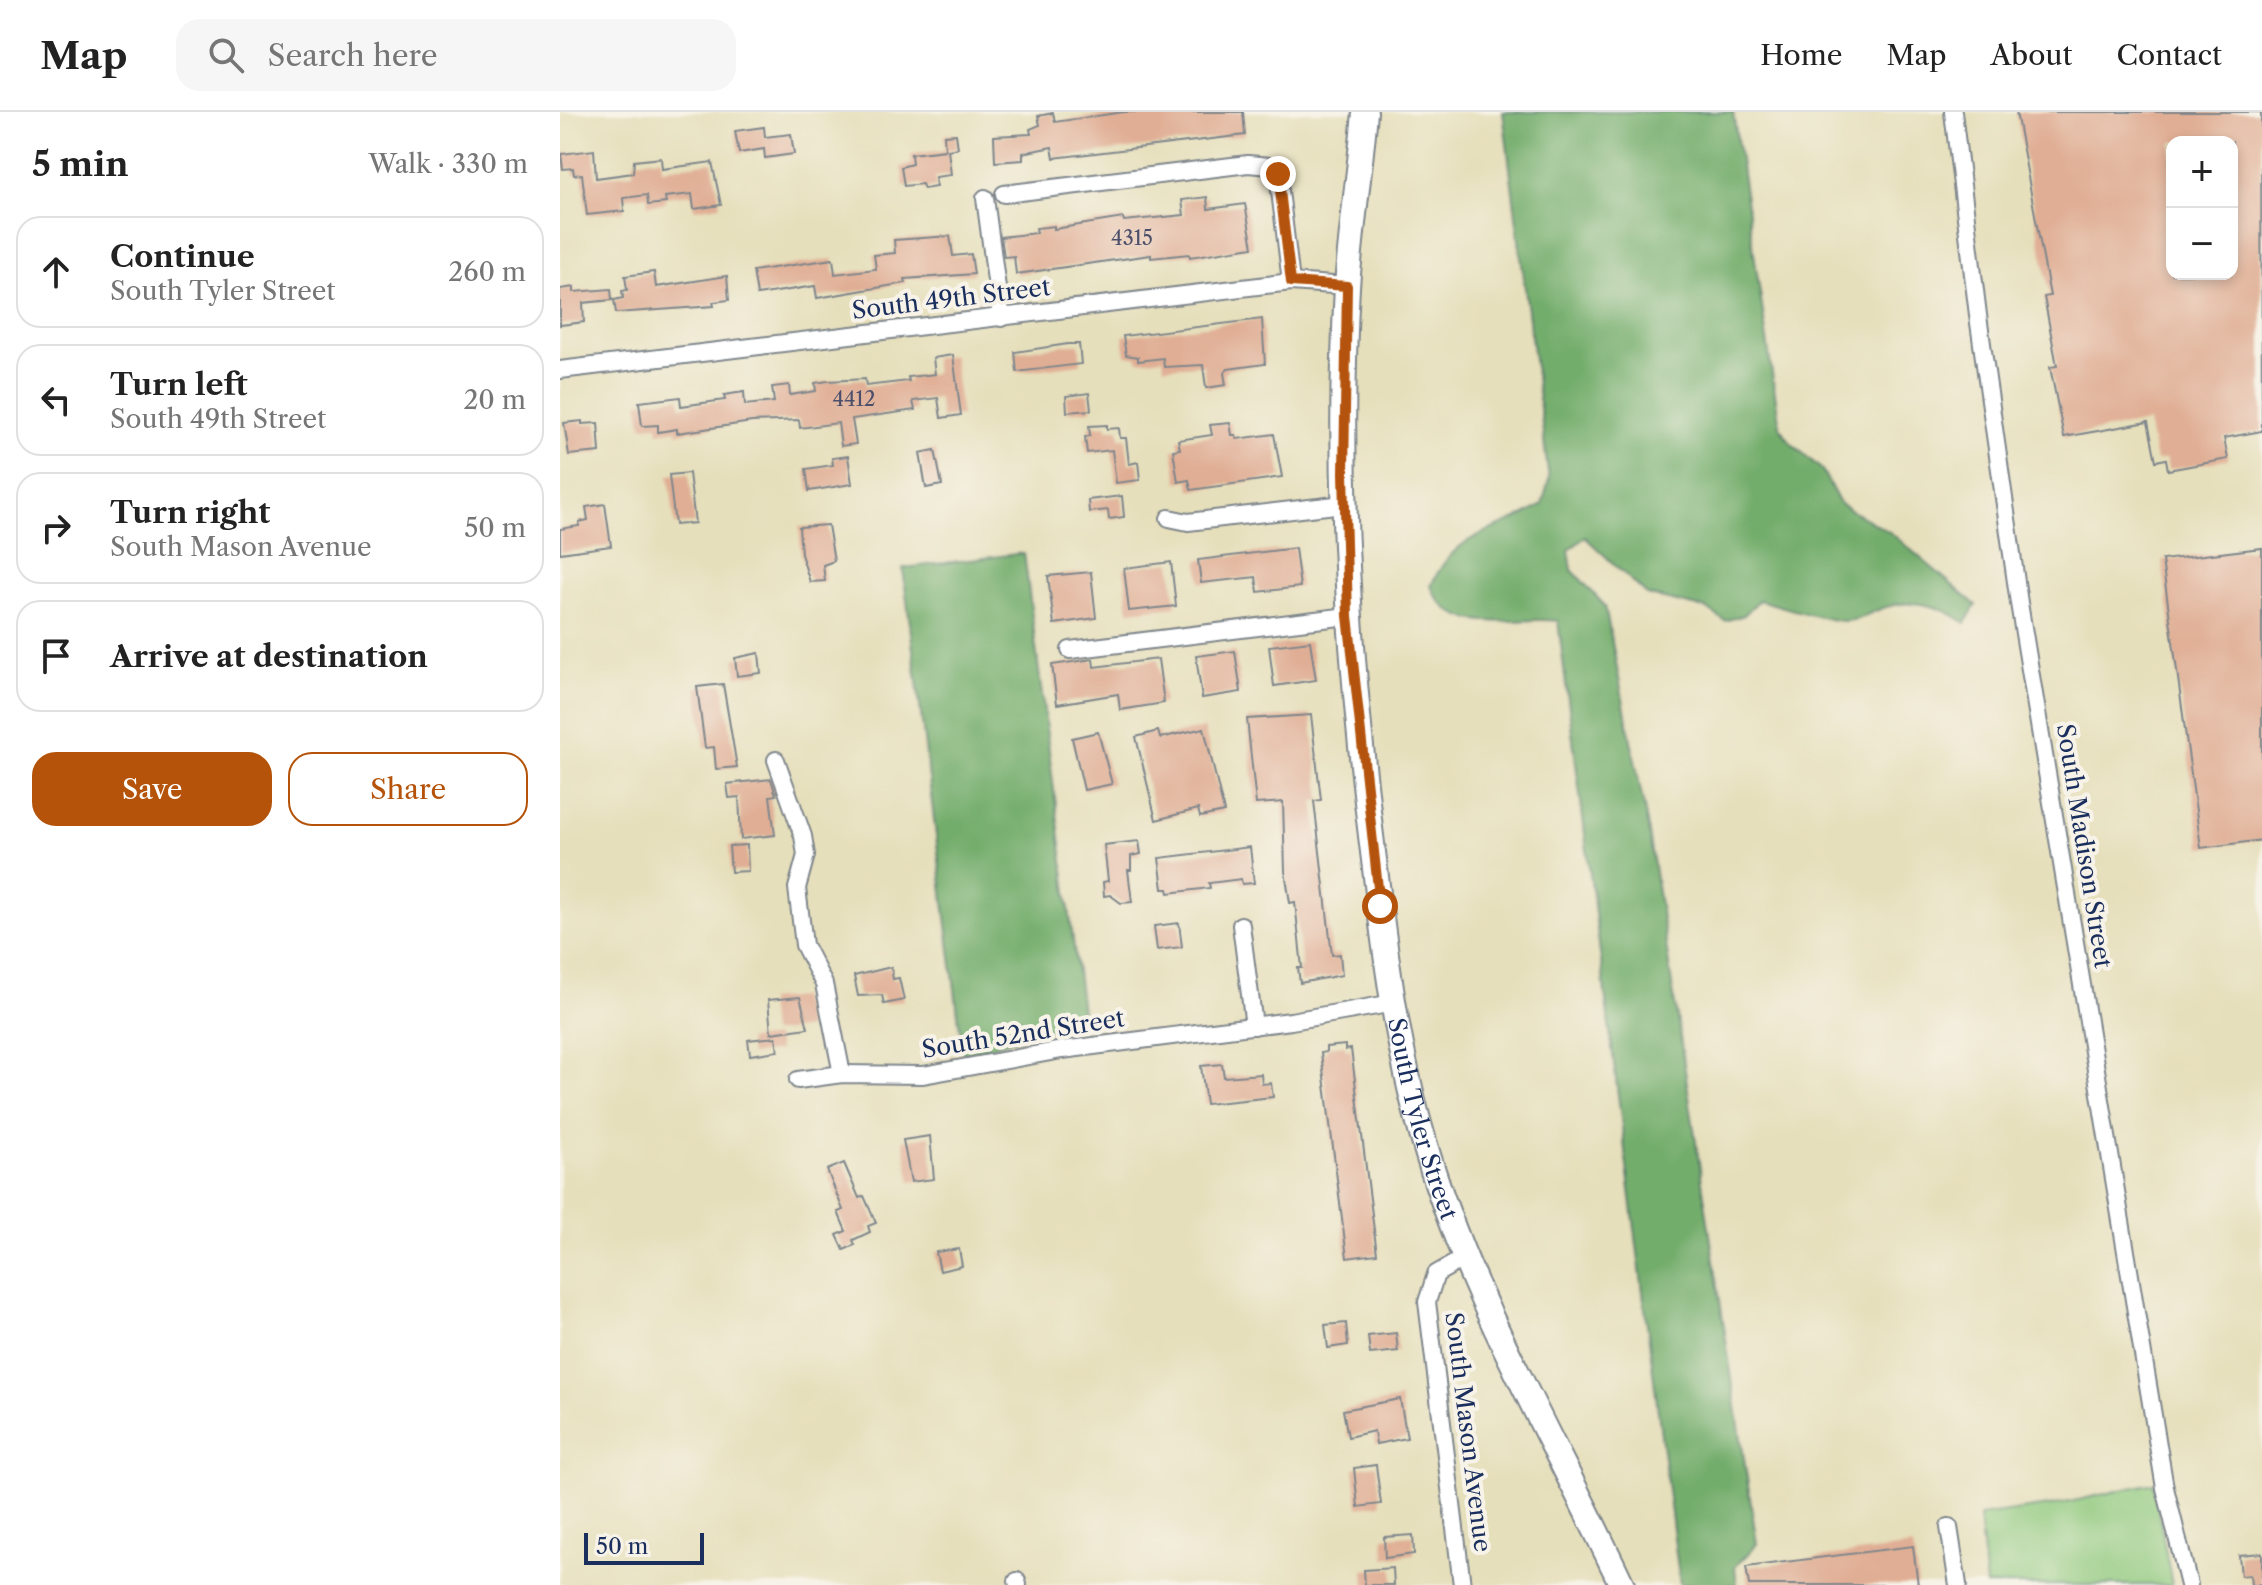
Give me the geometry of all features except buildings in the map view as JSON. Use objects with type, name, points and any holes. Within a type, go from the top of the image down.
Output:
[{"type":"main road","name":"South Tyler Street","points":[[1365,112],[1347,286],[1344,504],[1348,616],[1364,776],[1394,1003],[1423,1138],[1466,1257],[1622,1585]]},
{"type":"street","name":"South Madison Street","points":[[1953,112],[2019,603],[2165,1488],[2189,1585]]},
{"type":"street","points":[[1004,194],[1248,164],[1270,166],[1278,174],[1291,282]]},
{"type":"street","points":[[985,198],[1001,318]]},
{"type":"street","name":"South 49th Street","points":[[560,370],[1291,282],[1347,286]]},
{"type":"street","points":[[1169,518],[1188,522],[1344,504]]},
{"type":"street","points":[[1070,650],[1348,616]]},
{"type":"street","points":[[776,760],[803,836],[806,855],[797,888],[804,945],[824,984],[842,1074]]},
{"type":"street","points":[[1241,925],[1254,1026]]},
{"type":"street","name":"South 52nd Street","points":[[798,1080],[842,1074],[923,1075],[1062,1050],[1254,1026],[1394,1003]]},
{"type":"street","name":"South Mason Avenue","points":[[1462,1585],[1427,1302],[1436,1274],[1466,1257]]},
{"type":"street","points":[[1949,1527],[1958,1585]]},
{"type":"green space","points":[[1503,112],[1733,112],[1780,427],[1791,443],[1822,470],[1840,504],[1891,533],[1976,605],[1965,623],[1945,611],[1913,603],[1890,606],[1843,621],[1759,600],[1744,615],[1725,621],[1707,609],[1647,595],[1585,537],[1569,550],[1572,570],[1605,606],[1649,833],[1757,1544],[1735,1567],[1737,1585],[1680,1585],[1558,621],[1469,619],[1454,613],[1441,602],[1431,586],[1441,567],[1466,542],[1542,505],[1549,480]]},
{"type":"green space","points":[[1024,553],[1083,1019],[963,1055],[903,568]]},
{"type":"green space","points":[[2153,1483],[2172,1585],[1986,1585],[1979,1516],[2056,1505]]},
{"type":"route","points":[[1278,174],[1291,282],[1347,286],[1344,473],[1348,616],[1380,906]]}]
